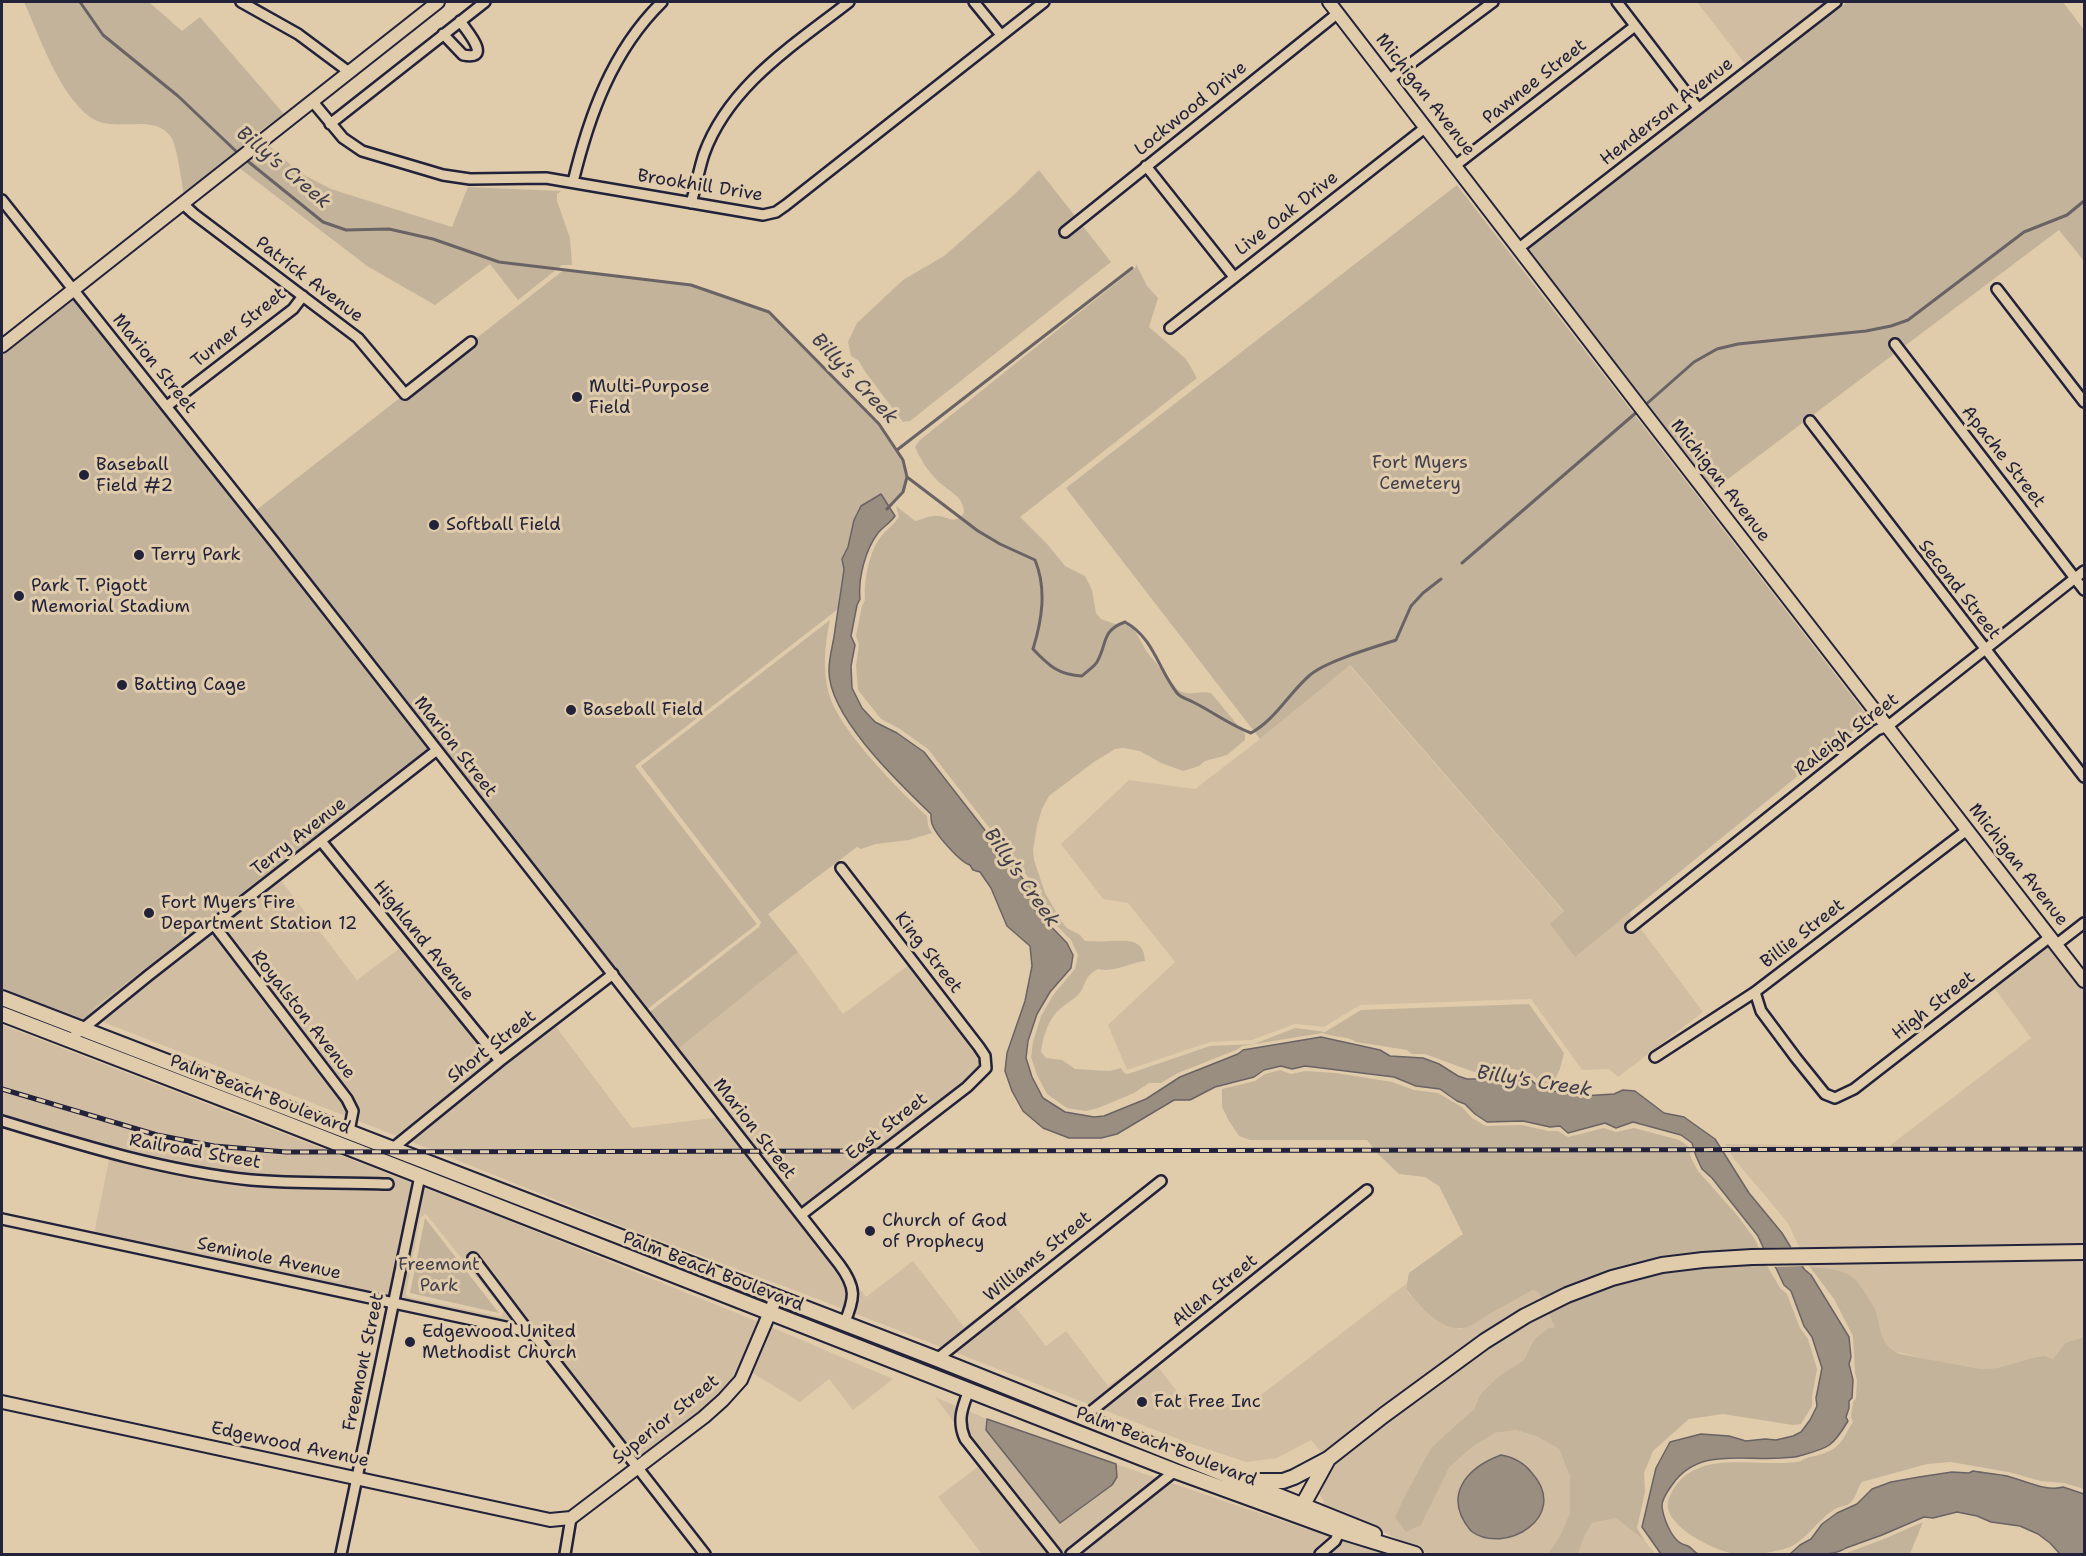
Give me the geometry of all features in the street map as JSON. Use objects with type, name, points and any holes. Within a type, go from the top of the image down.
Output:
[{"type":"main road","name":"Palm Beach Boulevard","points":[[2,998],[937,1359],[1236,1478]]},
{"type":"main road","name":"Palm Beach Boulevard","points":[[2,1014],[1175,1472],[1300,1510],[1340,1532],[1411,1553]]},
{"type":"main road","points":[[252,1110],[260,1108],[323,1133],[337,1134],[349,1131]]},
{"type":"main road","points":[[420,1176],[429,1173],[436,1174],[510,1202],[538,1205]]},
{"type":"main road","points":[[1236,1478],[1272,1483],[1294,1478],[1328,1459],[1485,1341],[1559,1298],[1612,1278],[1662,1265],[1752,1257],[2085,1252]]},
{"type":"main road","points":[[1048,1421],[1076,1422],[1084,1417]]},
{"type":"main road","points":[[1300,1510],[1328,1459]]},
{"type":"main road","points":[[1236,1478],[1300,1510],[1385,1539],[1411,1553]]},
{"type":"street","points":[[241,2],[298,34],[349,72]]},
{"type":"street","points":[[2,346],[438,2]]},
{"type":"street","points":[[330,124],[485,2]]},
{"type":"street","points":[[573,182],[583,142],[601,90],[631,39],[662,2]]},
{"type":"street","points":[[691,203],[704,154],[734,100],[759,73],[849,2]]},
{"type":"street","points":[[974,2],[1001,35]]},
{"type":"street","name":"Brookhill Drive","points":[[313,102],[343,138],[362,151],[443,175],[470,178],[532,177],[763,214],[776,212],[786,206],[1044,2]]},
{"type":"street","name":"Michigan Avenue","points":[[1329,2],[2085,981]]},
{"type":"street","points":[[1389,79],[1493,2]]},
{"type":"street","points":[[1617,2],[1698,108]]},
{"type":"street","name":"Henderson Avenue","points":[[1519,248],[1836,2]]},
{"type":"street","name":"Lockwood Drive","points":[[1065,232],[1338,13]]},
{"type":"street","points":[[443,34],[463,55],[472,56],[476,53],[476,42],[460,21]]},
{"type":"street","name":"Pawnee Street","points":[[1456,165],[1635,26]]},
{"type":"street","name":"Live Oak Drive","points":[[1170,328],[1426,127]]},
{"type":"street","points":[[1146,166],[1234,277]]},
{"type":"street","name":"Marion Street","points":[[2,200],[167,406],[847,1275],[852,1287],[853,1300],[844,1324]]},
{"type":"street","name":"Patrick Avenue","points":[[183,204],[358,338],[405,394],[471,342]]},
{"type":"street","points":[[1997,289],[2085,402]]},
{"type":"street","name":"Turner Street","points":[[167,406],[292,309],[303,296]]},
{"type":"street","name":"Apache Street","points":[[1895,344],[2085,590]]},
{"type":"street","name":"Second Street","points":[[1810,421],[2085,777]]},
{"type":"street","name":"Raleigh Street","points":[[1631,927],[1877,730],[1888,726],[2085,571]]},
{"type":"street","name":"Terry Avenue","points":[[69,1040],[437,750]]},
{"type":"street","name":"Billie Street","points":[[1655,1057],[1755,993],[1967,830]]},
{"type":"street","name":"Highland Avenue","points":[[321,841],[500,1061]]},
{"type":"street","name":"King Street","points":[[841,868],[979,1047],[986,1061]]},
{"type":"street","name":"High Street","points":[[1755,993],[1761,1011],[1796,1058],[1825,1094],[1835,1098],[1854,1089],[2053,940],[2085,923]]},
{"type":"street","name":"Royalston Avenue","points":[[214,925],[347,1099],[352,1111],[349,1131]]},
{"type":"street","name":"Short Street","points":[[393,1148],[500,1061],[613,974]]},
{"type":"street","name":"East Street","points":[[801,1215],[967,1087],[986,1068],[986,1061]]},
{"type":"street","name":"Railroad Street","points":[[2,1121],[106,1152],[181,1169],[252,1180],[388,1184]]},
{"type":"street","name":"Freemont Street","points":[[341,1554],[420,1176]]},
{"type":"street","name":"Williams Street","points":[[937,1359],[1161,1181]]},
{"type":"street","name":"Allen Street","points":[[1084,1417],[1367,1190]]},
{"type":"street","name":"Seminole Avenue","points":[[2,1219],[529,1332]]},
{"type":"street","points":[[473,1258],[705,1554]]},
{"type":"street","name":"Superior Street","points":[[571,1518],[638,1468],[732,1392],[741,1380],[776,1298]]},
{"type":"street","points":[[969,1390],[960,1414],[960,1428],[965,1439],[1056,1554]]},
{"type":"street","name":"Edgewood Avenue","points":[[2,1402],[550,1520],[571,1518]]},
{"type":"street","points":[[1071,1554],[1175,1472]]},
{"type":"street","points":[[565,1554],[571,1518]]},
{"type":"street","points":[[1320,1554],[1335,1541],[1340,1532]]},
{"type":"shaded area","points":[[1697,2],[1836,2],[1749,69]]},
{"type":"shaded area","points":[[326,611],[431,745],[273,870],[357,980],[408,942],[495,1056],[548,1016],[632,1128],[721,1117],[673,1053],[798,952],[843,1014],[913,962],[990,1063],[799,1209],[866,1297],[913,1261],[964,1327],[1006,1295],[1046,1346],[1066,1331],[1108,1386],[1150,1357],[1180,1395],[1245,1407],[1406,1284],[1409,1294],[1427,1313],[1441,1323],[1460,1329],[1533,1290],[1538,1292],[1543,1300],[1324,1455],[1311,1440],[1277,1458],[1246,1462],[1186,1442],[802,1293],[631,1230],[392,1134],[41,998],[142,751]]},
{"type":"shaded area","points":[[1349,665],[1564,912],[1574,956],[1629,913],[1703,1012],[1618,1077],[1609,1069],[1582,1070],[1531,999],[1360,1005],[1324,1027],[1295,1024],[1252,1040],[1210,1042],[1127,1070],[1108,1025],[1175,962],[1128,903],[1103,899],[1061,844],[1129,780],[1195,789],[1260,739]]},
{"type":"shaded area","points":[[2050,945],[2084,990],[2084,1247],[1801,1251],[1788,1223],[1734,1159],[1725,1144],[1888,1147],[2031,1038],[1993,986]]},
{"type":"shaded area","points":[[2,1025],[495,1215],[761,1323],[739,1374],[732,1383],[702,1411],[636,1461],[522,1327],[509,1322],[94,1234],[111,1150],[2,1118]],"holes":[[[426,1214],[503,1310],[501,1317],[407,1297],[420,1218]]]},
{"type":"shaded area","points":[[2084,1257],[2084,1337],[2065,1343],[2053,1359],[2044,1356],[2036,1357],[1997,1368],[1981,1369],[1893,1351],[1882,1339],[1874,1307],[1855,1279],[1841,1272],[1810,1267],[1806,1262]]},
{"type":"shaded area","points":[[1547,1310],[1555,1327],[1548,1328],[1535,1340],[1524,1360],[1499,1376],[1481,1393],[1474,1409],[1455,1428],[1421,1525],[1449,1468],[1472,1447],[1495,1433],[1516,1430],[1536,1436],[1559,1449],[1570,1477],[1570,1512],[1561,1534],[1548,1554],[1430,1554],[1323,1506],[1324,1502],[1316,1488],[1335,1460],[1487,1345]]},
{"type":"shaded area","points":[[771,1327],[893,1379],[853,1410],[829,1379],[800,1402],[751,1372]]},
{"type":"shaded area","points":[[935,1397],[987,1419],[986,1430],[1117,1477],[1116,1464],[1306,1529],[1316,1529],[1397,1554],[982,1554],[938,1497],[984,1462]]},
{"type":"shaded area","points":[[1616,1518],[1645,1541],[1655,1554],[1578,1554],[1592,1523]]},
{"type":"green space","points":[[24,2],[149,2],[182,31],[200,17],[284,114],[256,134],[259,137],[184,196],[171,137],[163,129],[154,125],[100,122],[79,107],[68,94],[51,64]]},
{"type":"green space","points":[[1847,2],[2063,2],[2084,30],[2084,261],[2059,230],[1712,491],[1525,249]]},
{"type":"green space","points":[[267,144],[300,173],[331,189],[452,227],[468,187],[561,191],[557,194],[557,201],[570,238],[572,265],[562,265],[518,300],[490,264],[435,305],[367,266],[238,167]]},
{"type":"green space","points":[[1039,170],[1111,262],[910,421],[903,422],[858,360],[851,356],[848,342],[857,323],[903,280],[944,256]]},
{"type":"green space","name":"Fort Myers Cemetery","points":[[1457,185],[1869,718],[1575,957],[1550,924],[1564,911],[1350,665],[1260,739],[1066,488]]},
{"type":"green space","points":[[1136,264],[1147,286],[1158,298],[1149,327],[1186,359],[1197,378],[1020,517],[1065,566],[1085,576],[1092,590],[1096,613],[1101,619],[1115,624],[1123,622],[1131,624],[1147,652],[1178,690],[1186,693],[1211,693],[1245,734],[1245,740],[1227,755],[1205,761],[1199,766],[1183,771],[1161,763],[1140,751],[1115,749],[1049,796],[1042,809],[1033,850],[1045,893],[1067,928],[1080,935],[1085,941],[1133,942],[1141,948],[1145,961],[1116,969],[1098,969],[1093,972],[1078,995],[1052,1018],[1041,1052],[1046,1058],[1062,1060],[1075,1069],[1110,1071],[1121,1068],[1124,1073],[1128,1074],[1210,1046],[1254,1044],[1295,1028],[1325,1032],[1361,1010],[1529,1004],[1564,1053],[1560,1069],[1552,1085],[1543,1085],[1532,1074],[1514,1069],[1498,1068],[1474,1072],[1425,1054],[1412,1054],[1407,1050],[1356,1042],[1323,1033],[1242,1046],[1178,1073],[1161,1083],[1149,1083],[1134,1093],[1086,1111],[1067,1108],[1047,1094],[1037,1075],[1031,1057],[1041,1016],[1054,994],[1075,969],[1078,955],[1071,940],[1038,907],[1042,891],[1027,876],[928,749],[881,719],[858,690],[856,666],[859,644],[856,636],[865,600],[865,584],[871,557],[878,541],[899,517],[896,506],[915,521],[933,516],[953,520],[964,513],[958,498],[930,473],[922,460],[915,447],[920,440],[1136,267]]},
{"type":"green space","points":[[565,269],[691,285],[769,312],[879,424],[903,460],[907,477],[903,492],[870,527],[855,596],[635,766],[757,924],[645,1011],[255,511]]},
{"type":"green space","name":"Terry Park","points":[[76,295],[326,611],[322,614],[427,749],[95,1007],[81,1026],[2,996],[2,353]]},
{"type":"green space","points":[[830,620],[825,667],[829,694],[835,709],[871,759],[927,816],[928,826],[932,833],[861,849],[857,847],[768,914],[798,952],[673,1053],[647,1014],[759,927],[761,922],[641,766]]},
{"type":"green space","points":[[1280,1070],[1291,1074],[1305,1071],[1336,1073],[1392,1082],[1414,1090],[1438,1093],[1462,1107],[1472,1118],[1486,1126],[1522,1125],[1558,1131],[1568,1137],[1604,1128],[1616,1132],[1634,1128],[1679,1140],[1688,1146],[1698,1171],[1737,1215],[1761,1252],[1703,1255],[1543,1300],[1538,1292],[1533,1290],[1469,1326],[1454,1328],[1446,1326],[1422,1308],[1406,1288],[1409,1273],[1463,1234],[1439,1186],[1425,1177],[1399,1174],[1367,1140],[1250,1140],[1239,1136],[1229,1121],[1222,1107],[1222,1089],[1255,1081],[1265,1074]]},
{"type":"green space","name":"Freemont Park","points":[[425,1218],[499,1313],[410,1293]]},
{"type":"green space","points":[[1765,1262],[1780,1288],[1787,1294],[1800,1328],[1808,1339],[1817,1369],[1812,1406],[1801,1424],[1793,1425],[1723,1414],[1689,1419],[1653,1451],[1644,1473],[1645,1492],[1637,1528],[1645,1541],[1616,1518],[1592,1523],[1578,1554],[1548,1554],[1561,1534],[1570,1512],[1570,1477],[1559,1449],[1536,1436],[1516,1430],[1495,1433],[1472,1447],[1449,1468],[1421,1525],[1406,1532],[1395,1517],[1431,1448],[1474,1409],[1481,1393],[1499,1376],[1524,1360],[1534,1340],[1548,1328],[1555,1327],[1547,1310],[1604,1287],[1650,1273],[1690,1266]]},
{"type":"green space","points":[[1810,1267],[1840,1271],[1855,1279],[1874,1307],[1881,1334],[1887,1345],[1900,1354],[1981,1369],[1997,1368],[2036,1357],[2044,1356],[2053,1359],[2065,1343],[2084,1337],[2084,1489],[2064,1483],[2041,1481],[2008,1472],[1951,1462],[1927,1464],[1862,1482],[1849,1504],[1835,1509],[1800,1541],[1782,1550],[1749,1554],[1727,1552],[1703,1542],[1680,1527],[1668,1508],[1669,1498],[1677,1484],[1688,1474],[1700,1468],[1728,1462],[1801,1461],[1835,1447],[1853,1422],[1851,1417],[1853,1402],[1856,1398],[1857,1380],[1853,1336],[1834,1299]]},
{"type":"green space","points":[[1923,1522],[1910,1554],[1846,1554],[1884,1539]]},
{"type":"water","points":[[881,494],[895,516],[873,540],[863,565],[860,599],[851,636],[855,645],[851,666],[852,688],[862,708],[875,722],[897,733],[924,752],[1023,879],[1038,893],[1033,908],[1067,943],[1073,955],[1071,968],[1050,992],[1037,1014],[1028,1041],[1026,1058],[1032,1077],[1043,1098],[1065,1112],[1094,1117],[1104,1116],[1146,1099],[1180,1077],[1243,1050],[1321,1037],[1380,1050],[1390,1056],[1423,1058],[1467,1079],[1482,1079],[1498,1073],[1512,1073],[1530,1079],[1541,1089],[1583,1096],[1614,1094],[1623,1090],[1635,1091],[1664,1113],[1684,1117],[1715,1139],[1749,1193],[1782,1233],[1804,1269],[1811,1275],[1849,1337],[1851,1357],[1849,1364],[1853,1380],[1852,1398],[1849,1401],[1846,1417],[1848,1421],[1838,1437],[1823,1449],[1797,1457],[1722,1458],[1695,1465],[1683,1473],[1666,1495],[1662,1503],[1663,1510],[1668,1526],[1676,1539],[1698,1554],[1661,1554],[1642,1527],[1656,1468],[1670,1442],[1701,1434],[1729,1436],[1746,1441],[1776,1440],[1793,1436],[1801,1432],[1817,1406],[1816,1398],[1822,1368],[1812,1337],[1804,1326],[1791,1291],[1784,1285],[1758,1236],[1712,1178],[1702,1169],[1692,1143],[1681,1135],[1633,1122],[1616,1128],[1605,1123],[1568,1133],[1560,1126],[1550,1127],[1523,1121],[1487,1122],[1465,1104],[1440,1089],[1416,1086],[1394,1077],[1305,1066],[1292,1069],[1281,1066],[1264,1070],[1254,1077],[1215,1087],[1190,1100],[1174,1100],[1117,1134],[1101,1138],[1069,1138],[1043,1128],[1023,1111],[1012,1091],[1005,1071],[1007,1053],[1025,1001],[1032,966],[1030,946],[1007,926],[991,888],[980,872],[973,870],[949,848],[934,829],[931,814],[884,767],[852,728],[832,688],[829,666],[844,569],[842,559],[848,547],[854,520],[861,506]]},
{"type":"water","points":[[987,1419],[1116,1464],[1117,1477],[1112,1485],[1060,1523],[986,1430]]},
{"type":"water","points":[[1501,1455],[1526,1466],[1542,1489],[1544,1504],[1539,1517],[1528,1528],[1500,1539],[1485,1537],[1471,1531],[1459,1506],[1459,1495],[1462,1485],[1477,1467]]},
{"type":"water","points":[[1973,1471],[2007,1476],[2042,1487],[2063,1487],[2084,1494],[2084,1554],[2060,1554],[2038,1534],[2020,1526],[1991,1522],[1977,1516],[1957,1512],[1933,1518],[1924,1517],[1835,1552],[1790,1554],[1811,1539],[1822,1524],[1837,1513],[1857,1504],[1872,1489],[1891,1482],[1919,1477]]},
{"type":"pier","points":[[1795,1247],[1806,1266],[1771,1267],[1761,1248]]},
{"type":"waterway","name":"Billy's Creek","points":[[80,2],[103,35],[178,96],[240,155]]},
{"type":"waterway","name":"Billy's Creek","points":[[245,159],[323,222],[346,230],[389,229],[433,239],[499,262],[691,285],[769,312],[879,424],[903,460],[907,477],[903,492],[887,509]]},
{"type":"waterway","points":[[1643,407],[1694,362],[1717,349],[1738,344],[1866,331],[1908,320],[2024,232],[2067,215],[2084,201]]},
{"type":"waterway","points":[[897,450],[1132,268]]},
{"type":"waterway","points":[[1462,563],[1638,411]]},
{"type":"waterway","points":[[907,477],[978,531],[1035,560],[1041,582],[1042,604],[1033,649],[1049,665],[1061,672],[1082,676],[1097,662],[1108,633],[1117,625],[1125,622],[1143,636],[1170,684],[1179,695],[1251,733],[1275,714],[1302,682],[1317,670],[1351,655],[1396,640],[1411,606],[1441,579]]},
{"type":"railway","points":[[2,1089],[157,1135],[214,1146],[286,1152],[2084,1149]]},
{"type":"place","name":"Multi-Purpose Field","points":[[577,397]]},
{"type":"place","name":"Baseball Field #2","points":[[84,475]]},
{"type":"place","name":"Softball Field","points":[[434,525]]},
{"type":"place","name":"Terry Park","points":[[139,555]]},
{"type":"place","name":"Park T. Pigott Memorial Stadium","points":[[19,596]]},
{"type":"place","name":"Batting Cage","points":[[122,685]]},
{"type":"place","name":"Baseball Field","points":[[571,710]]},
{"type":"place","name":"Fort Myers Fire Department Station 12","points":[[149,913]]},
{"type":"place","name":"Church of God of Prophecy","points":[[870,1231]]},
{"type":"place","name":"Edgewood United Methodist Church","points":[[410,1342]]},
{"type":"place","name":"Fat Free Inc","points":[[1142,1402]]}]
